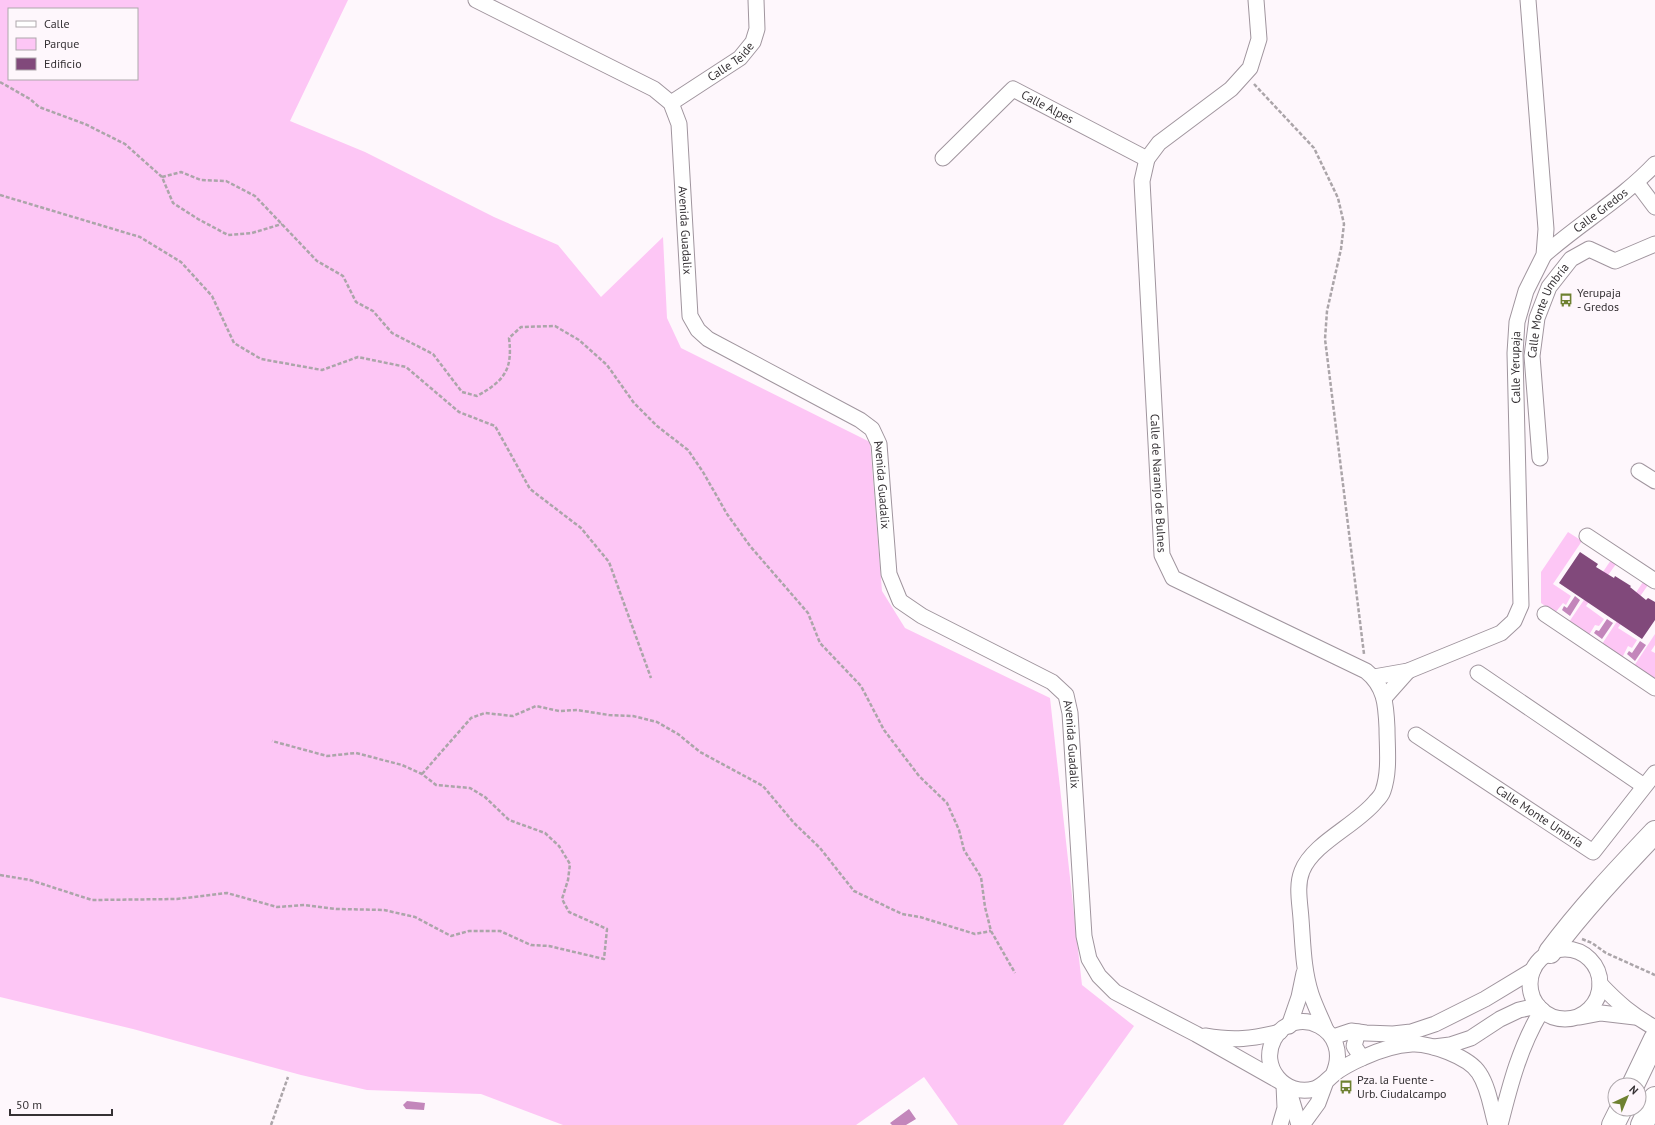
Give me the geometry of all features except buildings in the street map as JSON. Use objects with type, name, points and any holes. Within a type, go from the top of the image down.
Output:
[{"type":"highway","points":[[1550,952],[1565,932],[1618,871],[1655,832]]},
{"type":"highway","points":[[1637,1077],[1655,1039]]},
{"type":"highway","points":[[1642,1125],[1655,1098]]},
{"type":"street","points":[[476,0],[654,89],[672,103]]},
{"type":"street","name":"Calle Teide","points":[[672,103],[740,58],[753,42],[757,29],[756,0]]},
{"type":"street","name":"Calle de Naranjo de Bulnes","points":[[1256,0],[1259,39],[1250,68],[1231,89],[1159,143],[1147,159],[1142,181],[1162,555],[1173,578],[1370,674]]},
{"type":"street","name":"Calle Yerupaja","points":[[1370,674],[1408,671],[1501,633],[1514,621],[1521,605],[1516,345],[1517,322],[1526,291],[1544,255],[1546,229],[1528,0]]},
{"type":"street","name":"Calle Alpes","points":[[943,158],[1013,89],[1147,159]]},
{"type":"street","name":"Avenida Guadalix","points":[[672,103],[679,124],[690,316],[698,330],[708,340],[860,420],[872,429],[879,444],[889,574],[900,601],[922,616],[1052,682],[1066,695],[1070,713],[1084,936],[1089,959],[1098,976],[1115,992],[1196,1034],[1284,1084]]},
{"type":"street","name":"Calle Gredos","points":[[1544,255],[1637,183],[1655,164]]},
{"type":"street","points":[[1637,183],[1655,207]]},
{"type":"street","name":"Calle Monte Umbría","points":[[1540,458],[1532,356],[1537,318],[1549,287],[1571,259],[1589,249],[1615,261],[1655,244]]},
{"type":"street","points":[[1639,471],[1655,481]]},
{"type":"street","points":[[1587,536],[1655,581]]},
{"type":"street","points":[[1545,614],[1655,688]]},
{"type":"street","name":"Calle Yerupaja","points":[[1384,698],[1408,671]]},
{"type":"street","points":[[1478,672],[1644,786]]},
{"type":"street","points":[[1370,674],[1380,687],[1386,709],[1387,773],[1383,792],[1370,809],[1310,858],[1303,870],[1299,884],[1304,969],[1311,995],[1330,1034],[1337,1046],[1339,1056],[1337,1066],[1318,1103],[1301,1125],[1284,1084],[1275,1074],[1270,1058],[1274,1039],[1284,1029],[1298,1022],[1308,1022],[1318,1025],[1330,1034],[1351,1031],[1393,1034],[1410,1032],[1435,1024],[1485,999],[1532,970],[1543,957],[1550,952],[1564,949],[1578,951],[1589,959],[1597,970],[1600,984],[1598,998],[1590,1009],[1578,1017]]},
{"type":"street","name":"Calle Monte Umbría","points":[[1416,735],[1592,852],[1655,773]]},
{"type":"street","points":[[1284,1029],[1299,997],[1304,969]]},
{"type":"street","points":[[1532,970],[1530,989],[1533,998],[1540,1008],[1552,1017],[1565,1020],[1601,1013],[1636,1017]]},
{"type":"street","points":[[1600,984],[1622,1007],[1655,1028]]},
{"type":"street","points":[[1330,1034],[1354,1025],[1389,1028],[1408,1024],[1485,999]]},
{"type":"street","points":[[1429,1047],[1450,1045],[1471,1038],[1500,1019],[1519,1010],[1540,1008]]},
{"type":"street","points":[[1500,1125],[1512,1076],[1540,1008]]},
{"type":"street","name":"Avenida Guadalix","points":[[1196,1034],[1228,1040],[1250,1039],[1284,1029]]},
{"type":"street","points":[[1358,1032],[1354,1046],[1362,1058]]},
{"type":"street","points":[[1284,1084],[1296,1090],[1316,1088],[1362,1058],[1392,1047],[1413,1044],[1429,1047],[1447,1051],[1467,1061],[1478,1072],[1485,1084],[1496,1125]]},
{"type":"street","points":[[1316,1125],[1325,1103],[1329,1079]]},
{"type":"street","points":[[1280,1125],[1285,1108],[1284,1084]]},
{"type":"path","points":[[1245,74],[1314,148],[1338,198],[1344,224],[1341,249],[1326,311],[1325,339],[1370,674]]},
{"type":"path","points":[[0,82],[30,99],[39,107],[85,124],[125,144],[162,177],[172,203],[228,235],[252,233],[282,224]]},
{"type":"path","points":[[162,177],[181,172],[201,180],[226,182],[255,196],[317,261],[343,276],[356,302],[373,311],[392,333],[433,354],[462,392],[477,396],[494,386],[508,369],[510,351],[509,338],[521,327],[555,326],[579,340],[607,365],[634,404],[657,426],[688,450],[703,472],[727,514],[750,546],[808,613],[820,643],[861,686],[884,730],[919,776],[948,802],[959,830],[964,850],[981,877],[985,907],[991,930],[1015,972]]},
{"type":"path","points":[[0,195],[140,237],[181,262],[212,296],[234,343],[261,359],[322,370],[358,357],[406,367],[459,412],[495,426],[530,488],[581,528],[609,562],[651,678]]},
{"type":"path","points":[[422,774],[471,718],[485,713],[513,716],[536,706],[559,711],[577,710],[609,715],[633,716],[657,722],[678,734],[700,752],[763,786],[794,823],[820,848],[854,891],[902,914],[920,917],[974,934],[991,930]]},
{"type":"path","points":[[0,876],[30,880],[92,900],[177,899],[227,893],[277,906],[304,905],[336,909],[384,910],[415,917],[451,936],[468,931],[500,931],[531,945],[550,946],[604,959],[607,929],[569,912],[562,899],[568,880],[570,864],[560,846],[545,833],[509,820],[485,797],[470,788],[436,785],[422,774],[402,765],[356,754],[327,756],[272,742]]},
{"type":"path","points":[[1565,932],[1592,943],[1606,953],[1655,975]]},
{"type":"path","points":[[271,1125],[288,1077]]},
{"type":"green space","points":[[0,0],[348,0],[290,121],[365,152],[494,217],[558,245],[601,297],[663,237],[667,318],[681,348],[870,442],[882,591],[905,628],[1050,698],[1082,985],[1134,1026],[1063,1125],[958,1125],[924,1077],[856,1125],[563,1125],[481,1094],[367,1090],[301,1075],[133,1029],[0,997]]},
{"type":"green space","points":[[1568,532],[1582,541],[1553,584],[1571,596],[1566,605],[1563,603],[1555,613],[1541,603],[1541,572]]},
{"type":"green space","points":[[1611,560],[1616,564],[1586,606],[1604,619],[1599,626],[1595,625],[1589,635],[1569,622]]},
{"type":"green space","points":[[1643,582],[1648,585],[1618,628],[1637,640],[1632,648],[1628,646],[1622,658],[1602,644]]},
{"type":"green space","points":[[1655,634],[1655,645],[1651,651],[1655,653],[1654,679],[1634,666]]},
{"type":"shaded area","points":[[1575,596],[1580,600],[1570,616],[1562,610],[1564,606],[1567,608]]},
{"type":"shaded area","points":[[1607,619],[1613,623],[1602,639],[1594,633],[1596,630],[1599,631]]},
{"type":"shaded area","points":[[1640,641],[1646,645],[1635,661],[1627,654],[1629,651],[1632,653]]},
{"type":"shaded area","points":[[407,1101],[425,1103],[424,1110],[406,1109],[403,1105]]},
{"type":"shaded area","points":[[909,1109],[916,1119],[906,1125],[892,1125],[890,1123]]},
{"type":"place","name":"Yerupaja - Gredos","points":[[1566,300]]},
{"type":"place","name":"Pza. la Fuente - Urb. Ciudalcampo","points":[[1346,1087]]}]
